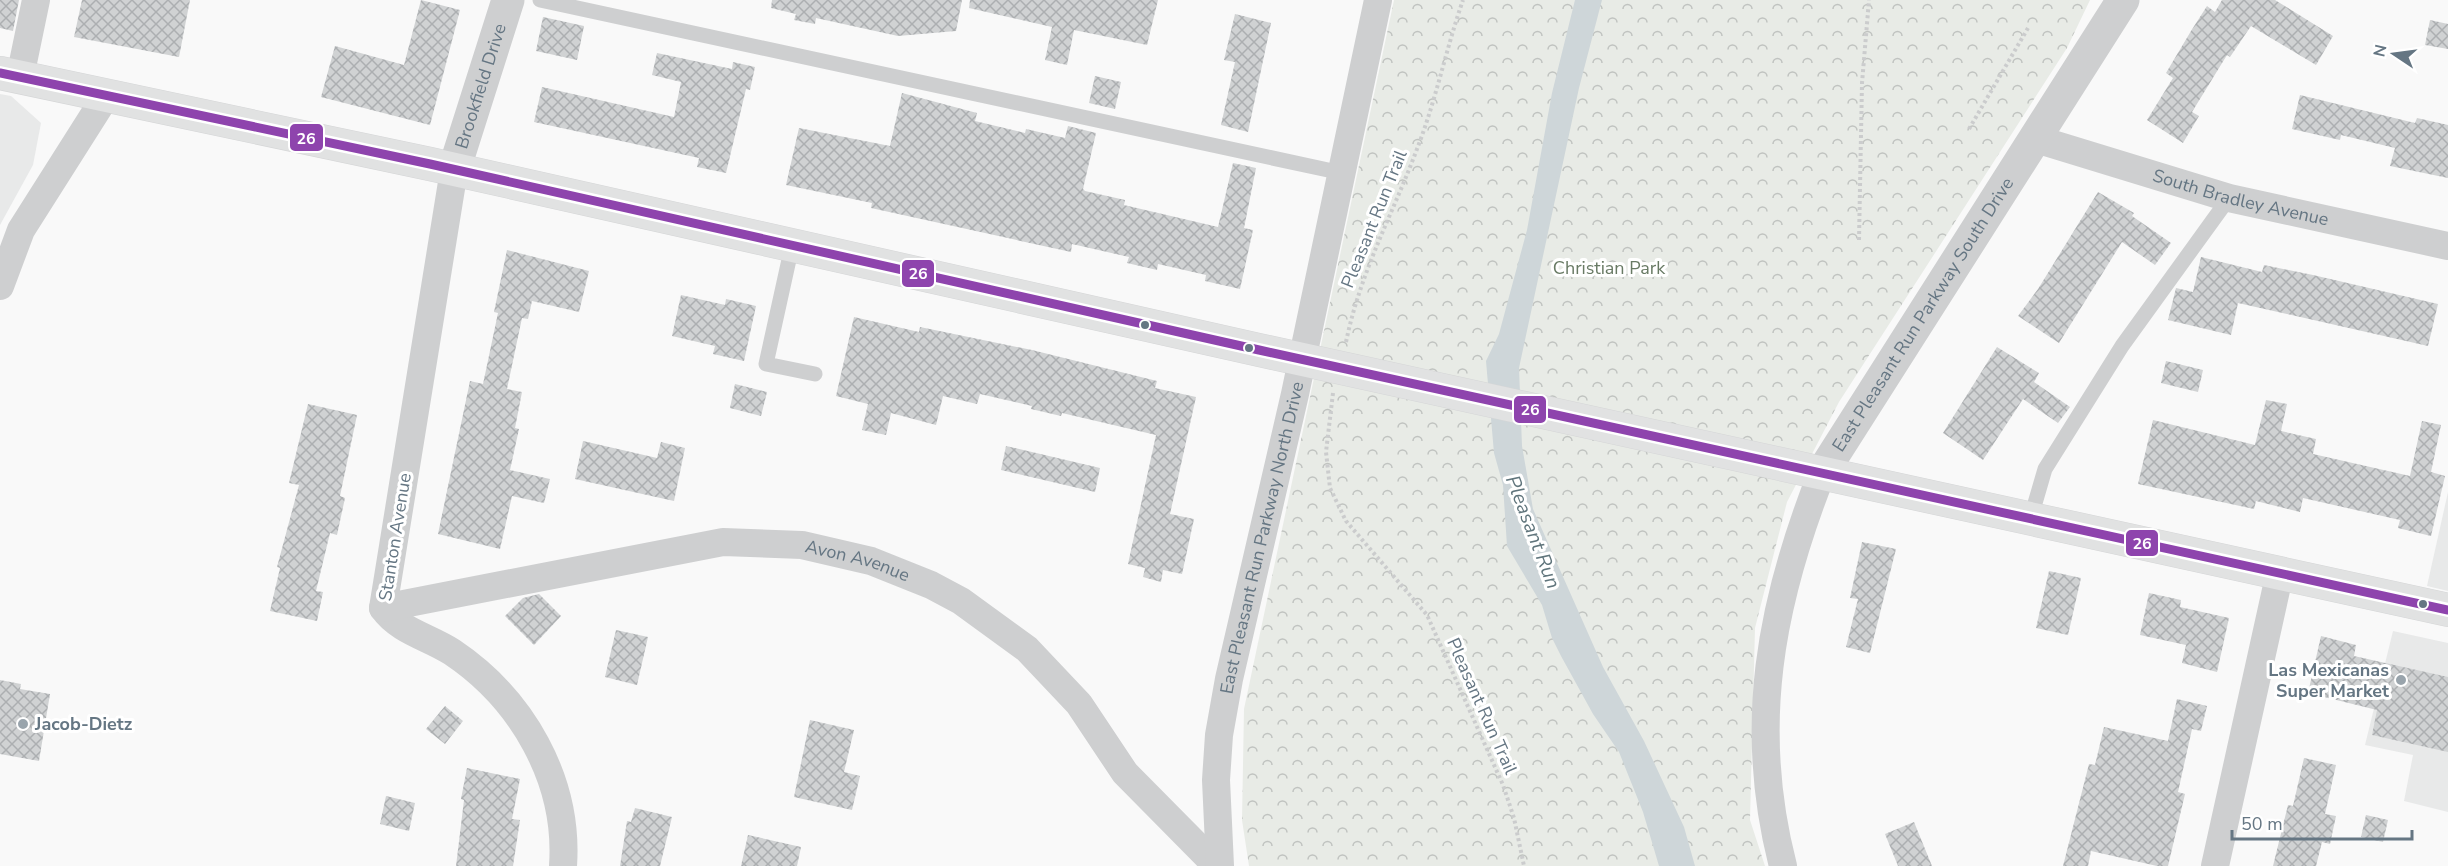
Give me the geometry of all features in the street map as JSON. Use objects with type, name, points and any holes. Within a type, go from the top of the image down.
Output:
[{"type":"main road","points":[[10,75],[454,170],[1302,360],[2448,610]]},
{"type":"street","points":[[10,75],[36,0]]},
{"type":"street","name":"Brookfield Drive","points":[[454,170],[508,0]]},
{"type":"street","name":"East Pleasant Run Parkway North Drive","points":[[1218,866],[1216,780],[1223,712],[1302,360],[1378,0]]},
{"type":"street","name":"East Pleasant Run Parkway South Drive","points":[[1783,866],[1770,804],[1766,760],[1768,670],[1780,598],[1822,473],[2123,0]]},
{"type":"street","points":[[0,286],[21,230],[106,96]]},
{"type":"street","name":"South Bradley Avenue","points":[[2036,139],[2229,198],[2448,246]]},
{"type":"street","name":"Stanton Avenue","points":[[454,170],[383,608],[399,625],[452,652],[479,672],[509,703],[528,729],[544,761],[557,799],[563,824],[563,866]]},
{"type":"street","name":"Avon Avenue","points":[[383,608],[723,542],[793,544],[871,561],[932,585],[961,601],[1027,649],[1079,704],[1125,773],[1218,866]]},
{"type":"street","points":[[2215,866],[2280,572]]},
{"type":"lane","points":[[540,0],[1342,173]]},
{"type":"lane","points":[[2031,518],[2038,489],[2051,459],[2122,346],[2229,198]]},
{"type":"lane","points":[[792,246],[766,364],[815,374]]},
{"type":"path","name":"Pleasant Run Trail","points":[[1463,0],[1417,151],[1360,284],[1341,368],[1332,394],[1326,452],[1330,488],[1346,521],[1427,615],[1503,785],[1514,818],[1524,866]]},
{"type":"path","points":[[1859,240],[1862,83],[1869,0]]},
{"type":"path","points":[[1969,129],[2028,28]]},
{"type":"shaded area","points":[[0,94],[11,96],[41,123],[33,165],[0,225]]},
{"type":"shaded area","points":[[2448,492],[2448,591],[2427,586]]},
{"type":"shaded area","points":[[2393,631],[2448,643],[2448,812],[2404,801],[2413,755],[2365,745]]},
{"type":"green space","name":"Christian Park","points":[[1394,0],[2090,0],[2067,48],[1839,402],[1787,502],[1755,628],[1750,820],[1765,866],[1249,866],[1242,820],[1244,709]]},
{"type":"water","name":"Pleasant Run","points":[[1575,0],[1602,0],[1579,88],[1519,368],[1522,446],[1533,509],[1603,667],[1644,741],[1684,827],[1695,866],[1659,866],[1643,812],[1619,752],[1593,714],[1561,656],[1552,638],[1542,605],[1507,546],[1503,485],[1494,453],[1486,361],[1499,334],[1527,230],[1552,93]]},
{"type":"building","points":[[0,0],[19,0],[13,31],[0,28]]},
{"type":"building","points":[[82,0],[190,0],[179,57],[74,37]]},
{"type":"building","points":[[421,0],[460,10],[430,125],[321,97],[335,46],[404,65]]},
{"type":"building","points":[[772,0],[962,0],[956,31],[898,36],[816,18],[815,24],[794,20],[796,14],[771,8]]},
{"type":"building","points":[[970,0],[1158,0],[1147,45],[1074,30],[1067,65],[1045,60],[1052,27],[969,8]]},
{"type":"building","points":[[2222,0],[2275,0],[2333,36],[2316,65],[2251,26],[2230,57],[2227,55],[2192,112],[2199,116],[2183,143],[2147,120],[2173,78],[2166,73],[2191,31],[2207,6],[2215,12]]},
{"type":"building","points":[[1235,14],[1271,23],[1248,132],[1221,125],[1235,62],[1224,60]]},
{"type":"building","points":[[543,17],[584,26],[577,60],[536,51]]},
{"type":"building","points":[[2430,20],[2448,24],[2448,49],[2425,45]]},
{"type":"building","points":[[657,53],[732,69],[733,62],[755,67],[750,90],[746,89],[726,173],[697,167],[699,158],[534,122],[542,87],[674,117],[681,82],[652,75]]},
{"type":"building","points":[[1095,76],[1121,82],[1115,109],[1089,103]]},
{"type":"building","points":[[902,93],[977,113],[975,121],[1025,133],[1026,129],[1065,138],[1068,126],[1096,133],[1083,189],[1085,191],[1125,200],[1124,205],[1218,227],[1233,163],[1256,168],[1244,228],[1253,230],[1240,289],[1205,281],[1206,275],[1158,264],[1157,270],[1127,263],[1129,257],[1072,244],[1071,252],[871,208],[872,203],[786,185],[799,128],[890,146]]},
{"type":"building","points":[[2300,95],[2415,123],[2417,118],[2448,125],[2448,178],[2390,166],[2395,148],[2341,135],[2340,140],[2292,129]]},
{"type":"building","points":[[2098,192],[2134,213],[2132,216],[2171,243],[2155,265],[2122,242],[2059,343],[2018,316],[2038,289]]},
{"type":"building","points":[[507,250],[589,271],[579,312],[532,301],[528,319],[522,318],[507,389],[522,392],[515,428],[519,429],[510,470],[550,479],[544,503],[512,496],[500,549],[438,534],[470,381],[483,384],[498,313],[494,312]]},
{"type":"building","points":[[2201,257],[2262,272],[2264,265],[2438,304],[2428,346],[2238,303],[2231,335],[2168,320],[2176,288],[2193,292]]},
{"type":"building","points":[[681,295],[725,305],[726,299],[756,306],[744,361],[713,354],[715,346],[672,336]]},
{"type":"building","points":[[854,317],[919,332],[920,327],[1032,350],[1157,381],[1155,388],[1196,397],[1170,514],[1194,519],[1182,574],[1163,570],[1161,582],[1143,577],[1145,568],[1128,564],[1156,435],[1062,413],[1061,416],[1031,409],[1032,406],[980,394],[977,404],[943,396],[936,425],[891,413],[886,435],[862,430],[868,404],[836,396]]},
{"type":"building","points":[[1997,347],[2039,373],[2034,382],[2070,407],[2058,423],[2023,399],[1983,460],[1943,433]]},
{"type":"building","points":[[2166,361],[2203,370],[2198,392],[2161,383]]},
{"type":"building","points":[[735,384],[767,392],[761,416],[730,408]]},
{"type":"building","points":[[2266,400],[2287,404],[2281,431],[2316,439],[2313,454],[2410,476],[2422,421],[2441,425],[2431,472],[2445,476],[2431,536],[2398,528],[2400,520],[2303,498],[2300,512],[2256,501],[2254,509],[2138,484],[2153,420],[2255,445]]},
{"type":"building","points":[[308,404],[357,415],[340,496],[345,498],[337,535],[330,533],[316,591],[323,592],[317,621],[270,611],[280,568],[277,567],[299,485],[289,483]]},
{"type":"building","points":[[583,441],[657,458],[661,442],[685,448],[674,501],[575,479]]},
{"type":"building","points":[[1006,446],[1100,468],[1095,492],[1001,470]]},
{"type":"building","points":[[1862,542],[1896,549],[1870,653],[1846,647],[1858,599],[1850,598]]},
{"type":"building","points":[[2049,571],[2081,578],[2068,635],[2036,628]]},
{"type":"building","points":[[2149,593],[2181,600],[2180,607],[2229,618],[2217,672],[2182,663],[2186,645],[2140,635]]},
{"type":"building","points":[[539,594],[561,616],[534,645],[505,616],[523,598]]},
{"type":"building","points":[[616,630],[648,637],[637,685],[605,677]]},
{"type":"building","points":[[2321,636],[2356,645],[2354,656],[2448,677],[2448,752],[2372,735],[2377,710],[2308,693]]},
{"type":"building","name":"Jacob-Dietz","points":[[0,680],[21,684],[20,689],[50,694],[39,761],[0,754]]},
{"type":"building","points":[[2177,699],[2207,706],[2201,731],[2192,729],[2178,792],[2185,794],[2168,866],[2157,866],[2091,851],[2088,866],[2063,866],[2089,764],[2095,765],[2104,727],[2168,741]]},
{"type":"building","points":[[445,706],[463,721],[445,744],[426,729]]},
{"type":"building","points":[[810,720],[854,730],[844,772],[860,776],[852,810],[794,797]]},
{"type":"building","points":[[2304,758],[2336,765],[2325,814],[2336,816],[2330,844],[2322,842],[2316,866],[2273,866],[2288,805],[2293,806]]},
{"type":"building","points":[[467,768],[520,779],[512,819],[520,820],[513,866],[456,866],[464,800],[461,799]]},
{"type":"building","points":[[386,796],[415,803],[409,831],[380,824]]},
{"type":"building","points":[[635,808],[672,817],[660,866],[620,866],[627,821],[631,822]]},
{"type":"building","points":[[2366,815],[2388,820],[2383,842],[2361,837]]},
{"type":"building","points":[[1914,822],[1932,866],[1898,866],[1885,834]]},
{"type":"building","points":[[748,835],[801,847],[797,866],[741,866]]},
{"type":"transit line","name":"26","points":[[0,73],[430,164],[1259,350],[2448,610]]},
{"type":"place","name":"Las Mexicanas Super Market","points":[[2401,680]]},
{"type":"place","name":"Jacob-Dietz","points":[[23,724]]}]
